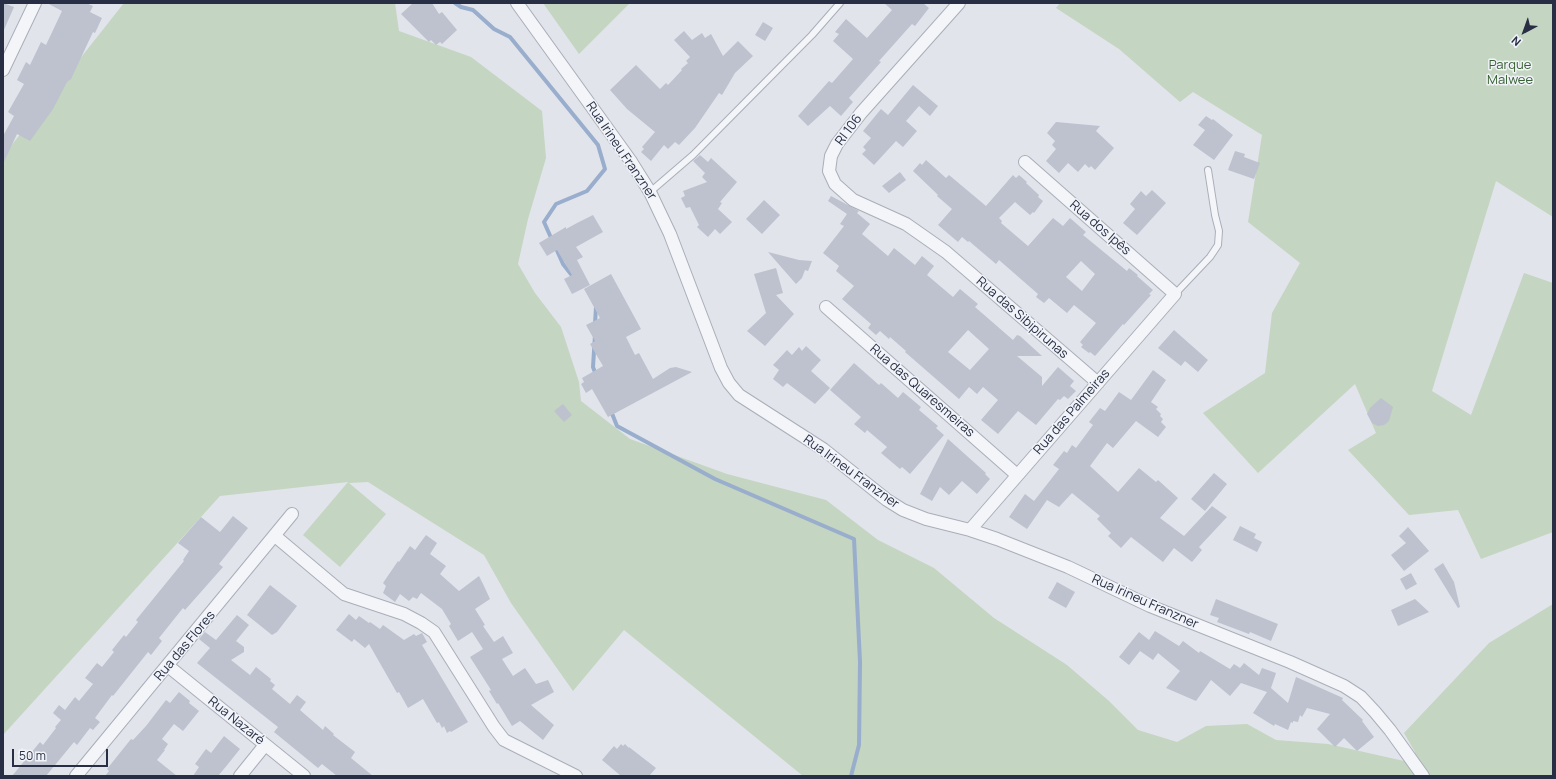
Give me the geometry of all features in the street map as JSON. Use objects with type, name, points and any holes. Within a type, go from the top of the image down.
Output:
[{"type":"street","points":[[3,70],[35,3]]},
{"type":"street","name":"Rua Irineu Franzner","points":[[517,3],[630,160],[650,192],[670,234],[721,368],[729,383],[740,395],[823,449],[887,500],[903,510],[926,519],[970,530],[1068,567],[1150,606],[1290,662],[1344,686],[1361,697],[1375,712],[1423,776]]},
{"type":"street","name":"RI 106","points":[[946,252],[906,224],[854,200],[835,184],[829,171],[831,156],[837,144],[861,113],[959,3]]},
{"type":"street","name":"Rua dos Ipês","points":[[1025,162],[1175,294]]},
{"type":"street","name":"Rua das Sibipirunas","points":[[946,252],[1098,384]]},
{"type":"street","name":"Rua das Palmeiras","points":[[970,530],[1175,294]]},
{"type":"street","name":"Rua das Quaresmeiras","points":[[826,307],[1017,475]]},
{"type":"street","name":"Rua das Flores","points":[[76,776],[292,514]]},
{"type":"street","points":[[275,536],[344,594],[404,614],[434,632],[494,727],[504,740],[576,776]]},
{"type":"street","name":"Rua Nazaré","points":[[168,666],[304,776]]},
{"type":"street","points":[[240,776],[265,745]]},
{"type":"lane","points":[[650,192],[693,155],[812,35],[840,3]]},
{"type":"lane","points":[[1175,294],[1210,257],[1218,245],[1219,231],[1208,170]]},
{"type":"green space","points":[[124,3],[395,3],[399,31],[471,57],[542,111],[546,158],[528,219],[518,264],[535,293],[561,327],[579,382],[581,401],[630,439],[727,474],[826,500],[878,540],[934,568],[994,618],[1067,665],[1109,701],[1138,730],[1177,742],[1206,726],[1247,724],[1276,740],[1328,744],[1413,763],[1410,758],[1415,752],[1404,733],[1489,643],[1553,604],[1553,776],[803,776],[624,630],[573,691],[511,603],[484,555],[368,482],[349,483],[386,514],[340,567],[303,535],[348,482],[220,496],[3,735],[3,156]]},
{"type":"green space","points":[[543,3],[630,3],[579,54]]},
{"type":"green space","name":"Parque Malwee","points":[[1060,3],[1553,3],[1553,217],[1496,181],[1432,391],[1471,415],[1524,273],[1553,283],[1553,532],[1481,559],[1458,510],[1409,515],[1348,450],[1376,433],[1355,384],[1258,473],[1203,413],[1265,373],[1272,313],[1300,263],[1248,222],[1262,135],[1193,92],[1180,102],[1119,49],[1056,8]]},
{"type":"building","points":[[3,3],[14,7],[3,32]]},
{"type":"building","points":[[47,3],[86,3],[93,6],[90,12],[102,18],[95,33],[93,32],[71,79],[67,82],[53,109],[30,141],[17,134],[3,164],[3,136],[14,116],[8,112],[24,84],[17,80],[26,62],[30,65],[41,42],[46,45],[62,11]]},
{"type":"building","points":[[413,3],[432,3],[439,14],[442,12],[457,30],[442,44],[440,42],[436,45],[431,40],[429,42],[401,14]]},
{"type":"building","points":[[884,3],[923,3],[929,8],[915,26],[912,24],[879,61],[881,62],[849,98],[853,102],[841,116],[830,106],[808,126],[798,116],[829,81],[832,83],[853,59],[833,41],[839,34],[835,32],[846,19],[867,38],[892,10]]},
{"type":"building","points":[[763,22],[773,28],[765,41],[755,35]]},
{"type":"building","points":[[684,31],[692,40],[702,33],[705,38],[711,34],[723,56],[738,41],[753,56],[735,73],[722,95],[719,93],[695,128],[679,145],[675,142],[668,149],[664,145],[651,161],[641,152],[644,149],[642,147],[655,132],[627,109],[610,90],[636,65],[660,89],[666,83],[668,85],[688,63],[686,61],[690,57],[674,40]]},
{"type":"building","points":[[913,85],[938,106],[930,116],[919,106],[906,121],[917,131],[903,147],[896,141],[874,165],[862,154],[866,150],[863,147],[871,138],[863,131],[881,109],[888,115]]},
{"type":"building","points":[[1206,116],[1212,120],[1213,119],[1233,135],[1214,160],[1193,145],[1205,130],[1198,125]]},
{"type":"building","points":[[1056,122],[1100,126],[1096,131],[1114,148],[1095,170],[1091,166],[1089,168],[1085,164],[1078,172],[1068,163],[1059,173],[1046,161],[1056,149],[1052,145],[1055,141],[1047,133]]},
{"type":"building","points":[[1235,151],[1245,154],[1244,157],[1260,163],[1254,179],[1228,170]]},
{"type":"building","points":[[700,155],[708,162],[711,158],[737,182],[720,202],[722,203],[718,209],[732,222],[720,234],[715,229],[708,237],[697,227],[699,225],[690,207],[686,208],[681,198],[685,196],[683,191],[707,182],[702,177],[705,173],[693,161]]},
{"type":"building","points":[[926,160],[946,178],[949,175],[986,206],[1013,175],[1016,178],[1019,175],[1043,201],[1034,213],[1033,212],[1030,215],[1015,202],[999,218],[1002,221],[1001,223],[1028,246],[1053,218],[1063,226],[1070,218],[1086,232],[1083,235],[1127,271],[1129,268],[1138,275],[1137,276],[1153,290],[1149,294],[1151,295],[1095,356],[1090,352],[1089,353],[1081,347],[1083,345],[1080,342],[1096,323],[1074,305],[1067,313],[1049,298],[1044,303],[1036,297],[1038,294],[999,260],[996,264],[969,241],[968,242],[962,237],[958,242],[938,225],[952,209],[913,171],[920,163],[922,165]],"holes":[[[1081,261],[1095,274],[1082,291],[1066,277]]]},
{"type":"building","points":[[900,172],[906,180],[889,193],[882,186]]},
{"type":"building","points":[[1152,190],[1166,203],[1137,235],[1123,223],[1135,209],[1130,204],[1141,191],[1146,196]]},
{"type":"building","points":[[831,196],[859,211],[857,213],[870,224],[862,234],[888,256],[894,248],[915,265],[922,256],[934,266],[927,275],[953,297],[960,289],[978,304],[975,307],[1013,340],[1017,335],[1020,336],[1042,356],[1017,356],[1042,377],[1042,386],[1058,367],[1074,381],[1070,386],[1076,391],[1068,399],[1064,396],[1060,400],[1058,399],[1036,425],[1018,411],[998,434],[981,420],[998,400],[983,387],[977,394],[969,387],[959,399],[890,337],[889,339],[880,331],[876,335],[868,328],[871,324],[842,299],[854,286],[836,271],[839,266],[823,253],[844,226],[840,224],[847,214],[828,201]],"holes":[[[968,330],[989,349],[970,370],[948,352]]]},
{"type":"building","points":[[764,200],[780,215],[762,234],[746,219]]},
{"type":"building","points":[[593,215],[603,232],[576,247],[583,257],[577,260],[590,285],[572,294],[564,279],[572,275],[557,250],[547,256],[539,243],[566,227],[566,229]]},
{"type":"building","points":[[768,252],[799,260],[812,261],[808,271],[805,270],[802,278],[796,284]]},
{"type":"building","points":[[776,268],[783,293],[776,295],[794,314],[765,346],[747,331],[766,313],[754,274]]},
{"type":"building","points":[[611,274],[641,329],[626,337],[635,355],[639,353],[653,379],[670,368],[676,367],[692,372],[608,417],[592,389],[586,393],[581,384],[584,382],[582,378],[603,366],[590,344],[595,341],[586,325],[600,318],[584,289]]},
{"type":"building","points":[[1174,330],[1208,360],[1198,372],[1185,361],[1181,366],[1158,348]]},
{"type":"building","points":[[806,346],[821,360],[811,371],[830,388],[815,404],[787,383],[783,387],[773,379],[779,370],[773,365],[787,350],[792,355],[799,347],[802,351]]},
{"type":"building","points":[[854,363],[879,385],[881,383],[898,398],[903,392],[921,407],[919,410],[938,426],[936,428],[944,435],[910,474],[902,467],[900,469],[881,453],[887,447],[867,430],[865,433],[854,424],[861,417],[830,390]]},
{"type":"building","points":[[1153,370],[1166,380],[1151,402],[1158,407],[1156,409],[1161,414],[1160,416],[1163,419],[1161,422],[1166,427],[1158,437],[1136,421],[1113,448],[1107,443],[1090,466],[1118,492],[1139,468],[1156,482],[1158,480],[1178,498],[1160,518],[1184,536],[1212,506],[1227,517],[1199,547],[1202,550],[1192,562],[1174,548],[1163,562],[1131,537],[1121,548],[1108,536],[1111,533],[1097,519],[1100,516],[1072,493],[1059,507],[1047,500],[1027,529],[1009,517],[1025,494],[1034,501],[1059,469],[1053,465],[1064,451],[1067,453],[1072,445],[1076,448],[1093,425],[1089,422],[1100,408],[1105,411],[1119,392],[1131,400]]},
{"type":"building","points":[[1381,398],[1393,407],[1389,421],[1384,425],[1378,426],[1372,423],[1367,414],[1370,408]]},
{"type":"building","points":[[563,404],[572,415],[564,422],[554,411]]},
{"type":"building","points":[[948,439],[986,473],[985,474],[990,479],[977,494],[962,481],[949,495],[940,487],[932,501],[920,494]]},
{"type":"building","points":[[1214,473],[1227,484],[1205,511],[1191,499]]},
{"type":"building","points":[[233,516],[248,528],[219,564],[223,567],[185,610],[183,608],[159,638],[162,641],[151,655],[148,652],[113,696],[112,695],[95,718],[100,722],[93,730],[90,728],[77,745],[74,742],[46,776],[12,776],[40,742],[43,745],[56,728],[55,727],[61,720],[53,713],[59,705],[65,710],[75,697],[79,701],[93,684],[85,678],[97,663],[102,667],[114,652],[112,650],[124,635],[126,637],[138,622],[136,620],[184,561],[183,560],[189,551],[178,543],[201,517],[220,532]]},
{"type":"building","points":[[1240,526],[1256,534],[1254,538],[1262,542],[1257,552],[1233,540]]},
{"type":"building","points":[[1408,527],[1429,551],[1404,571],[1391,555],[1406,543],[1399,536]]},
{"type":"building","points":[[426,535],[437,543],[430,554],[446,566],[440,574],[459,591],[479,576],[490,599],[475,609],[485,625],[483,626],[494,642],[503,636],[513,653],[502,659],[513,676],[525,668],[536,684],[548,680],[554,692],[531,705],[554,725],[543,740],[520,721],[512,726],[498,703],[497,704],[489,691],[491,690],[470,657],[483,649],[472,632],[458,641],[449,626],[451,624],[442,609],[421,593],[417,599],[413,597],[409,601],[400,594],[395,602],[383,593],[386,586],[383,583],[398,561],[399,562],[410,546],[415,550]]},
{"type":"building","points":[[1443,563],[1454,582],[1460,607],[1458,608],[1434,569]]},
{"type":"building","points":[[1411,573],[1417,584],[1406,590],[1400,579]]},
{"type":"building","points":[[1057,582],[1075,592],[1066,608],[1048,598]]},
{"type":"building","points":[[270,585],[297,606],[277,632],[272,635],[247,615]]},
{"type":"building","points":[[1216,599],[1278,624],[1271,641],[1250,632],[1249,634],[1217,622],[1219,618],[1210,615]]},
{"type":"building","points":[[1415,599],[1429,612],[1398,626],[1391,610]]},
{"type":"building","points":[[349,614],[356,620],[359,616],[380,629],[383,625],[404,640],[414,634],[416,636],[422,633],[427,642],[422,645],[468,722],[447,733],[444,726],[442,728],[439,722],[437,723],[423,699],[408,708],[399,692],[397,693],[369,644],[365,648],[354,639],[352,642],[336,630]]},
{"type":"building","points":[[237,615],[249,625],[236,641],[244,647],[244,652],[231,660],[250,675],[256,667],[271,679],[270,681],[275,685],[272,689],[290,704],[297,695],[306,702],[300,710],[323,730],[325,726],[334,734],[333,735],[355,752],[351,758],[373,776],[337,776],[322,764],[318,768],[274,732],[278,727],[197,663],[210,648],[199,639],[205,632],[216,640]]},
{"type":"building","points":[[1155,631],[1179,646],[1183,641],[1199,653],[1200,651],[1230,669],[1234,664],[1240,668],[1244,663],[1259,675],[1262,668],[1276,673],[1271,688],[1288,703],[1296,677],[1343,698],[1342,700],[1363,720],[1362,721],[1374,737],[1357,751],[1344,738],[1335,747],[1317,729],[1330,714],[1307,708],[1302,717],[1300,715],[1298,722],[1291,722],[1288,730],[1275,724],[1274,726],[1253,713],[1267,692],[1241,683],[1230,696],[1211,680],[1196,701],[1166,688],[1180,671],[1158,653],[1153,660],[1140,651],[1129,665],[1119,657],[1139,632],[1149,640]]},
{"type":"building","points":[[179,692],[199,711],[183,731],[174,724],[162,739],[168,744],[157,760],[177,776],[105,776],[109,771],[107,769],[131,739],[133,740],[146,726],[166,700],[170,703]]},
{"type":"building","points":[[224,736],[240,749],[218,776],[193,776],[199,767],[195,764],[206,749],[211,753]]},
{"type":"building","points":[[621,744],[623,746],[625,744],[656,768],[649,776],[621,776],[602,760],[614,746],[617,749]]},
{"type":"waterway","points":[[455,3],[461,7],[473,10],[494,29],[510,37],[598,145],[605,169],[587,191],[556,204],[544,222],[552,240]]},
{"type":"waterway","points":[[555,246],[563,264],[574,278]]},
{"type":"waterway","points":[[595,324],[596,307]]},
{"type":"waterway","points":[[595,335],[593,367],[596,375]]},
{"type":"waterway","points":[[611,411],[617,426],[715,479],[854,539],[860,662],[859,745],[851,776]]}]
